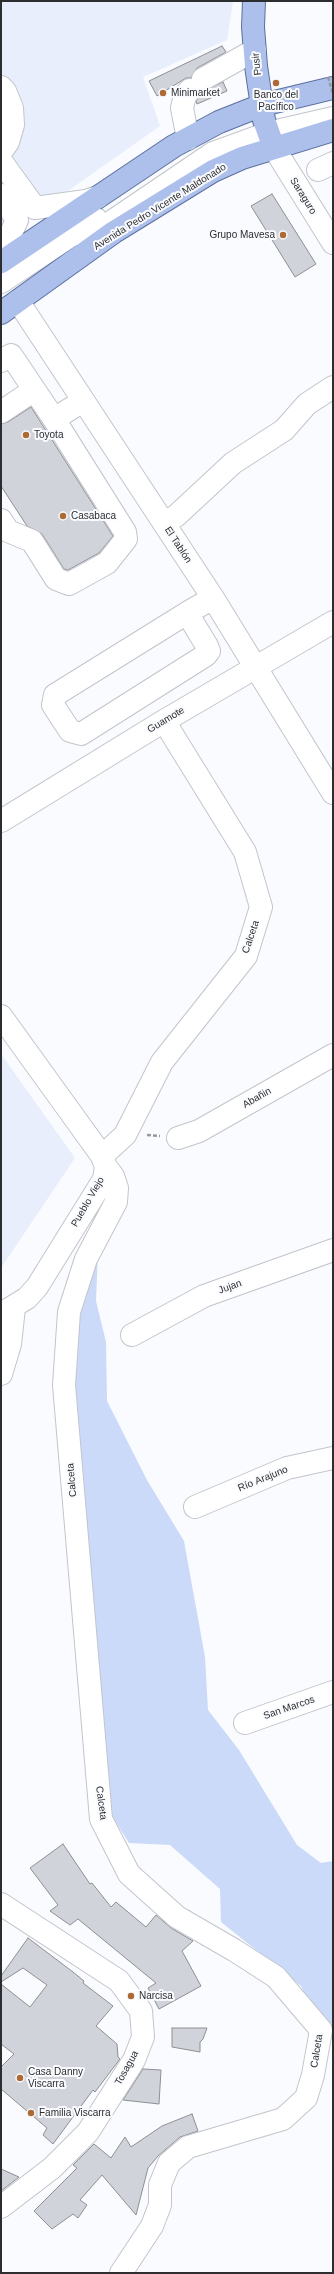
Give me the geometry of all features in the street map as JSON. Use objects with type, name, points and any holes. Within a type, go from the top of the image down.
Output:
[{"type":"main road","name":"Pusir","points":[[254,1],[253,27],[255,50],[267,127]]},
{"type":"main road","points":[[267,127],[331,83]]},
{"type":"main road","points":[[1,262],[99,196],[188,139],[219,122],[267,127],[333,130]]},
{"type":"street","points":[[188,139],[182,108],[186,95],[197,84],[255,50]]},
{"type":"street","points":[[1,86],[6,91],[12,108],[14,125],[8,142],[1,152]]},
{"type":"street","points":[[7,305],[116,217],[213,153],[267,127],[333,103]]},
{"type":"street","points":[[1,282],[207,142],[267,127],[333,118]]},
{"type":"street","name":"Saraguro","points":[[267,127],[333,243]]},
{"type":"street","points":[[1,161],[35,208]]},
{"type":"street","points":[[1,195],[17,220]]},
{"type":"street","points":[[1,255],[17,220],[35,208],[86,201],[99,196]]},
{"type":"street","name":"El Tablón","points":[[7,305],[83,401],[213,598],[333,793]]},
{"type":"street","points":[[1,361],[12,354],[125,532],[126,539],[107,563],[69,584],[56,579],[32,541],[8,531],[1,520]]},
{"type":"street","points":[[164,524],[176,516],[233,463],[284,430],[308,404],[333,387]]},
{"type":"street","points":[[1,412],[34,390]]},
{"type":"street","points":[[54,419],[83,401]]},
{"type":"street","points":[[187,613],[207,646],[208,651],[206,654],[81,734],[70,731],[53,705],[55,695],[187,613],[213,598]]},
{"type":"street","name":"Guamote","points":[[1,821],[164,721],[333,622]]},
{"type":"street","name":"Calceta","points":[[121,2273],[152,2226],[160,2205],[160,2185],[169,2163],[188,2147],[283,2119],[306,2098],[313,2075],[321,2030],[276,1977],[234,1950],[177,1917],[129,1874],[101,1819],[64,1385],[69,1312],[86,1259],[116,1202],[117,1188],[113,1176],[104,1161],[126,1134],[162,1062],[246,956],[261,907],[244,852],[164,721]]},
{"type":"street","points":[[1,1016],[104,1161]]},
{"type":"street","name":"Abañin","points":[[178,1138],[199,1131],[333,1055]]},
{"type":"street","name":"Pueblo Viejo","points":[[1,1374],[10,1344],[7,1311],[37,1287],[104,1179],[104,1161]]},
{"type":"street","name":"Jujan","points":[[132,1334],[204,1296],[333,1250]]},
{"type":"street","name":"Río Arajuno","points":[[195,1507],[287,1468],[333,1458]]},
{"type":"street","name":"San Marcos","points":[[245,1723],[333,1692]]},
{"type":"street","name":"Tosagua","points":[[1,1904],[119,1981],[141,2011],[143,2037],[134,2060],[88,2132],[52,2168],[1,2207]]},
{"type":"path","points":[[331,83],[333,94]]},
{"type":"path","points":[[126,1134],[178,1138]]},
{"type":"shaded area","points":[[1,1],[233,1],[227,40],[143,77],[160,126],[1,238]]},
{"type":"shaded area","points":[[1,1054],[75,1158],[1,1268]]},
{"type":"shaded area","points":[[98,1252],[96,1301],[106,1342],[107,1401],[147,1480],[184,1541],[205,1657],[208,1710],[239,1750],[297,1845],[321,1863],[333,1861],[333,2039],[321,2030],[301,1986],[221,1922],[220,1889],[170,1845],[129,1843],[112,1816],[67,1422],[70,1316]]},
{"type":"building","points":[[222,46],[226,52],[197,68],[191,78],[186,78],[157,96],[149,81]]},
{"type":"building","points":[[223,82],[227,91],[197,104],[196,101],[202,91]]},
{"type":"building","name":"Grupo Mavesa","points":[[272,194],[316,264],[295,277],[251,206]]},
{"type":"building","name":"Casabaca","points":[[31,407],[113,536],[99,553],[68,570],[64,569],[42,534],[27,526],[1,486],[1,424],[8,422]]},
{"type":"building","points":[[63,1844],[90,1884],[92,1883],[111,1907],[116,1902],[146,1927],[156,1915],[171,1928],[193,1941],[182,1951],[201,1986],[159,2009],[148,1988],[156,1983],[78,1919],[70,1925],[50,1911],[58,1905],[30,1868]]},
{"type":"building","points":[[28,1938],[73,1972],[84,1981],[83,1983],[113,2006],[96,2026],[117,2044],[118,2057],[120,2059],[95,2092],[93,2090],[53,2144],[43,2135],[47,2128],[1,2089],[1,2067],[14,2054],[1,2044],[1,1984],[30,2007],[47,1985],[23,1968],[1,1982],[1,1976]]},
{"type":"building","points":[[172,2028],[207,2028],[203,2039],[200,2042],[200,2052],[172,2047]]},
{"type":"building","points":[[143,2069],[161,2070],[159,2104],[123,2100]]},
{"type":"building","points":[[192,2114],[198,2131],[180,2137],[158,2156],[148,2168],[136,2215],[102,2175],[80,2200],[87,2205],[78,2218],[73,2214],[52,2229],[34,2211],[77,2168],[73,2165],[94,2144],[111,2158],[125,2137],[131,2147],[162,2126]]},
{"type":"building","points":[[1,2169],[19,2177],[1,2191]]},
{"type":"place","name":"Banco del Pacífico","points":[[276,83]]},
{"type":"place","name":"Minimarket","points":[[163,93]]},
{"type":"place","name":"Grupo Mavesa","points":[[283,235]]},
{"type":"place","name":"Toyota","points":[[26,435]]},
{"type":"place","name":"Casabaca","points":[[63,516]]},
{"type":"place","name":"Narcisa","points":[[131,1996]]},
{"type":"place","name":"Casa Danny Viscarra","points":[[20,2078]]},
{"type":"place","name":"Familia Viscarra","points":[[31,2113]]}]
